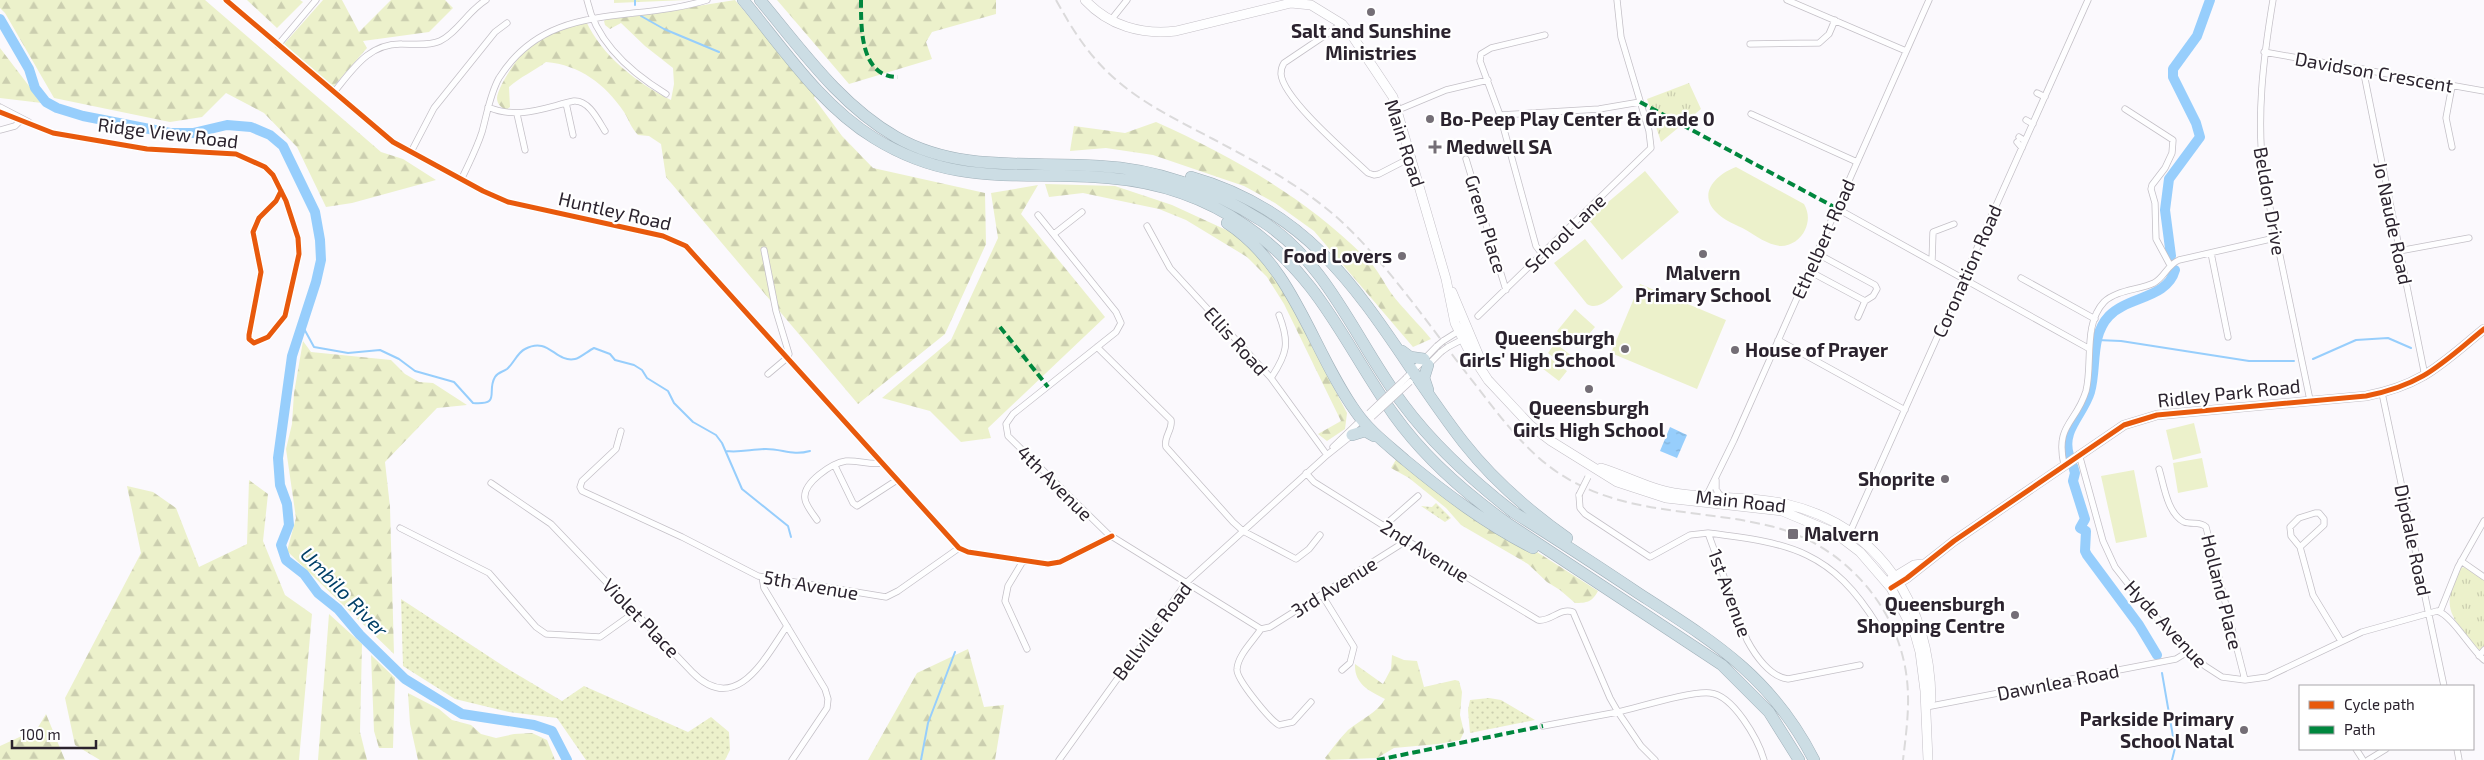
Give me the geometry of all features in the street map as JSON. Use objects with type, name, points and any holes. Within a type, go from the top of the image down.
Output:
[{"type":"highway","points":[[743,0],[834,106],[859,128],[892,148],[932,165],[963,173],[1009,176],[1087,176],[1159,186],[1201,200],[1233,218],[1270,245],[1288,261],[1319,296],[1381,396],[1416,443],[1433,460],[1480,504],[1695,646],[1737,679],[1769,712],[1799,760]]},
{"type":"highway","points":[[760,0],[838,92],[864,116],[896,137],[922,149],[972,162],[1132,170],[1176,179],[1218,195],[1266,224],[1299,252],[1325,281],[1402,404],[1432,440],[1464,472],[1513,512],[1699,632],[1761,682]]},
{"type":"highway","points":[[1061,165],[1090,161],[1166,171],[1218,185],[1263,206],[1289,223],[1328,257],[1356,290],[1395,344],[1411,377],[1430,395],[1478,458],[1531,511],[1718,641],[1761,682],[1789,717],[1814,760]]},
{"type":"highway","points":[[1133,181],[1217,217],[1254,244],[1270,261],[1283,278],[1349,401],[1353,417],[1351,432],[1365,432],[1384,442],[1466,509],[1505,534],[1579,571]]},
{"type":"highway","points":[[1395,344],[1410,357],[1426,362],[1424,378],[1430,395]]},
{"type":"highway","points":[[1349,401],[1367,418],[1384,442]]},
{"type":"main road","name":"Main Road","points":[[1086,0],[1111,20],[1135,29],[1160,33],[1195,27],[1285,3],[1312,2],[1342,24],[1353,37],[1393,97],[1446,279],[1464,333],[1498,392],[1530,425],[1551,441],[1594,466],[1616,482],[1639,491],[1666,498],[1704,499],[1782,511],[1848,536]]},
{"type":"main road","name":"Ridley Park Road","points":[[1893,582],[1915,572],[1922,564],[2114,430],[2145,417],[2382,393],[2409,385],[2425,377],[2483,332]]},
{"type":"main road","name":"Main Road","points":[[1704,499],[1721,497],[1786,504],[1821,516],[1848,536],[1872,564],[1905,593],[1924,635],[1930,669],[1928,760]]},
{"type":"main road","name":"Ridley Park Road","points":[[1893,582],[1914,565],[1922,564]]},
{"type":"main road","points":[[1905,593],[1906,584],[1915,572]]},
{"type":"main road","name":"Main Road","points":[[1893,582],[1920,652],[1928,707]]},
{"type":"street","name":"Huntley Road","points":[[226,0],[383,134],[411,152],[483,191],[508,202],[676,240],[686,246],[960,548]]},
{"type":"street","points":[[278,45],[316,0]]},
{"type":"street","points":[[334,92],[362,59],[375,48],[394,43],[437,43],[447,37],[470,12],[486,0]]},
{"type":"street","points":[[587,0],[590,15],[603,39],[634,72],[666,94]]},
{"type":"street","points":[[462,178],[479,141],[488,107],[499,78],[528,43],[554,25],[569,19],[590,15],[663,9],[707,0]]},
{"type":"street","points":[[1111,20],[1128,0]]},
{"type":"street","points":[[1500,115],[1599,109],[1640,102],[1621,37],[1617,0]]},
{"type":"street","points":[[1787,0],[1906,51]]},
{"type":"street","name":"Ethelbert Road","points":[[1704,499],[1716,478],[1929,0]]},
{"type":"street","name":"Coronation Road","points":[[1848,536],[2088,0]]},
{"type":"street","name":"Beldon Drive","points":[[2273,0],[2264,52],[2259,111],[2260,150],[2276,238],[2310,400]]},
{"type":"street","points":[[1750,44],[1819,43],[1826,38],[1834,20]]},
{"type":"street","points":[[411,152],[434,108],[495,32],[507,23]]},
{"type":"street","points":[[1342,24],[1290,56],[1284,63],[1281,75],[1306,113],[1368,173],[1374,176],[1412,157]]},
{"type":"street","points":[[1542,254],[1536,246],[1500,115],[1480,61],[1484,52],[1491,48],[1545,35]]},
{"type":"street","name":"Davidson Crescent","points":[[2264,52],[2484,91]]},
{"type":"street","name":"Jo Naude Road","points":[[2363,69],[2425,377]]},
{"type":"street","points":[[1398,110],[1446,90],[1488,80]]},
{"type":"street","points":[[2452,86],[2446,118],[2452,147]]},
{"type":"street","points":[[2037,93],[2045,98]]},
{"type":"street","points":[[488,107],[504,113],[517,114],[577,100],[585,104],[605,131]]},
{"type":"street","points":[[566,102],[574,135]]},
{"type":"street","name":"School Lane","points":[[1478,316],[1652,148],[1652,141],[1640,102]]},
{"type":"street","name":"Ridge View Road","points":[[0,107],[37,128],[53,134],[147,149],[236,154],[265,167],[273,176],[281,191],[296,229],[299,246],[298,261],[283,320],[268,338],[254,344],[249,339],[249,335],[260,272],[253,232],[259,218],[276,201],[281,191]]},
{"type":"street","points":[[2125,109],[2173,140],[2169,160],[2151,189],[2155,203],[2156,239],[2170,265]]},
{"type":"street","name":"Ridge View Road","points":[[0,112],[22,119]]},
{"type":"street","points":[[517,114],[525,150]]},
{"type":"street","points":[[1751,114],[1857,162]]},
{"type":"street","points":[[0,130],[15,126],[22,119]]},
{"type":"street","points":[[2026,120],[2033,124]]},
{"type":"street","points":[[2022,148],[2018,139],[2026,141]]},
{"type":"street","name":"Green Place","points":[[1466,159],[1506,290]]},
{"type":"street","points":[[1836,208],[2088,348]]},
{"type":"street","points":[[1054,234],[1082,212]]},
{"type":"street","points":[[1038,215],[1120,319],[1118,331],[1097,347],[1169,418],[1172,425],[1165,442],[1166,447],[1233,522],[1243,530],[1296,559],[1300,558],[1320,535]]},
{"type":"street","points":[[1932,262],[1933,232],[1954,224]]},
{"type":"street","name":"Ellis Road","points":[[1147,226],[1170,268],[1270,378],[1327,454]]},
{"type":"street","points":[[2064,464],[2061,440],[2064,430],[2086,392],[2088,348],[2095,318],[2105,301],[2154,283],[2161,278],[2170,265],[2179,260],[2276,238]]},
{"type":"street","points":[[2399,251],[2470,238]]},
{"type":"street","points":[[764,250],[776,311],[788,347],[787,358],[768,374]]},
{"type":"street","points":[[1816,253],[1875,285],[1876,292],[1865,301],[1858,317]]},
{"type":"street","points":[[2211,254],[2228,337]]},
{"type":"street","points":[[1809,271],[1865,301]]},
{"type":"street","points":[[2021,278],[2095,318]]},
{"type":"street","points":[[1270,378],[1280,364],[1286,349],[1285,331],[1279,315]]},
{"type":"street","name":"Bellville Road","points":[[1059,760],[1186,582],[1411,377],[1426,362],[1442,341],[1464,333]]},
{"type":"street","name":"Bellville Road","points":[[1426,362],[1464,333]]},
{"type":"street","points":[[1778,340],[1905,410]]},
{"type":"street","name":"4th Avenue","points":[[1097,347],[1013,414],[1007,422],[1008,436],[1112,536],[1261,629]]},
{"type":"street","name":"Dipdale Road","points":[[2382,393],[2444,685]]},
{"type":"street","name":"5th Avenue","points":[[621,431],[616,449],[582,481],[580,487],[582,490],[762,577],[886,597],[898,591],[960,548]]},
{"type":"street","name":"Hyde Avenue","points":[[2079,454],[2104,541],[2115,567],[2138,598],[2189,651],[2218,675],[2227,679],[2261,678],[2368,629],[2428,612],[2440,612]]},
{"type":"street","points":[[817,520],[806,502],[806,490],[812,482],[835,466],[848,461],[872,464],[882,462]]},
{"type":"street","points":[[835,466],[853,503],[857,506],[898,480]]},
{"type":"street","name":"1st Avenue","points":[[1594,466],[1579,495],[1580,508],[1585,514],[1650,557],[1690,535],[1708,533],[1747,640],[1755,654],[1778,676],[1788,679],[1860,665]]},
{"type":"street","name":"Holland Place","points":[[2159,469],[2175,514],[2185,522],[2202,524],[2206,527],[2244,680]]},
{"type":"street","name":"2nd Avenue","points":[[1306,473],[1314,482],[1385,525],[1406,541],[1527,614],[1540,620],[1548,619],[1565,610],[1573,612],[1610,698],[1618,712]]},
{"type":"street","points":[[1716,478],[1716,489],[1721,497]]},
{"type":"street","name":"Violet Place","points":[[491,483],[551,524],[696,676],[709,684],[724,687],[737,686],[751,676],[787,626]]},
{"type":"street","points":[[1385,525],[1418,496]]},
{"type":"street","points":[[2300,547],[2324,525],[2324,519],[2319,513],[2306,515],[2292,524],[2289,531],[2300,547],[2313,594],[2341,641]]},
{"type":"street","points":[[2482,658],[2448,618],[2440,612],[2461,561],[2484,521]]},
{"type":"street","points":[[400,528],[489,573],[536,627],[546,634],[600,637],[636,612]]},
{"type":"street","points":[[1708,533],[1777,542],[1809,555],[1847,584],[1863,601],[1878,626]]},
{"type":"street","points":[[960,548],[965,552],[1042,564],[1058,563],[1112,536]]},
{"type":"street","name":"3rd Avenue","points":[[1261,629],[1270,627],[1406,541]]},
{"type":"street","points":[[1023,561],[1007,589],[1005,601],[1028,649]]},
{"type":"street","points":[[2461,561],[2484,577]]},
{"type":"street","points":[[762,577],[764,588],[819,679],[828,699],[827,708],[792,760]]},
{"type":"street","points":[[1322,594],[1354,647],[1350,662],[1342,670]]},
{"type":"street","points":[[1261,629],[1245,651],[1238,665],[1237,672],[1241,680],[1279,725],[1293,722],[1311,702]]},
{"type":"street","points":[[2482,658],[2484,650]]},
{"type":"street","name":"Dawnlea Road","points":[[1928,707],[2176,659],[2189,651]]},
{"type":"street","points":[[1543,726],[1701,694],[1716,695],[1732,707],[1744,721],[1764,760]]},
{"type":"street","points":[[1618,712],[1641,746],[1655,760]]},
{"type":"street","points":[[2368,760],[2384,750]]},
{"type":"green space","points":[[0,0],[205,0],[381,152],[403,159],[436,180],[352,203],[326,207],[297,147],[264,113],[226,93],[202,117],[170,122],[54,98],[5,13],[0,8]]},
{"type":"green space","points":[[247,0],[300,0],[303,2],[277,28]]},
{"type":"green space","points":[[323,0],[342,0],[359,32],[391,0],[445,0],[453,8],[429,32],[363,41],[367,48],[333,87],[284,44]]},
{"type":"green space","points":[[614,0],[687,0],[614,3]]},
{"type":"green space","points":[[735,0],[815,96],[814,98],[842,136],[873,168],[985,193],[986,244],[945,334],[858,404],[666,177],[661,144],[649,136],[638,135],[617,102],[600,85],[570,67],[546,62],[509,87],[510,107],[506,110],[498,102],[498,93],[505,78],[515,62],[526,50],[536,41],[549,34],[586,21],[601,46],[611,57],[633,77],[671,100],[674,84],[673,68],[645,46],[621,23],[610,29],[605,25],[604,21],[607,18],[636,16]]},
{"type":"green space","points":[[777,0],[996,0],[996,14],[932,32],[926,42],[932,59],[849,84]]},
{"type":"green space","points":[[0,48],[42,103],[0,98]]},
{"type":"green space","points":[[1689,83],[1701,109],[1661,142],[1647,99]]},
{"type":"green space","points":[[1156,122],[1242,165],[1296,199],[1321,218],[1372,265],[1391,293],[1431,339],[1413,347],[1314,231],[1275,203],[1244,186],[1153,155],[1106,148],[1070,151],[1074,126],[1125,133]]},
{"type":"green space","points":[[1736,167],[1804,204],[1808,220],[1805,230],[1798,239],[1785,246],[1771,244],[1726,220],[1716,212],[1708,198],[1709,191],[1716,179]]},
{"type":"green space","points":[[1645,171],[1679,212],[1622,260],[1588,219]]},
{"type":"green space","points":[[1045,184],[1115,186],[1172,205],[1235,234],[1259,256],[1280,285],[1347,413],[1345,429],[1327,441],[1318,434],[1341,421],[1284,304],[1267,277],[1247,257],[1186,220],[1159,209],[1083,193],[1049,197]]},
{"type":"green space","points":[[1038,185],[1021,214],[1105,317],[988,428],[991,438],[961,442],[930,411],[882,398],[951,340],[998,238],[991,193]]},
{"type":"green space","points":[[1585,239],[1623,287],[1606,302],[1596,306],[1587,304],[1554,263]]},
{"type":"green space","points":[[1640,284],[1726,320],[1697,389],[1611,353]]},
{"type":"green space","points":[[1575,309],[1595,327],[1577,348],[1557,331]]},
{"type":"green space","points":[[303,341],[311,352],[391,360],[405,374],[419,382],[433,383],[467,405],[437,408],[385,462],[390,507],[394,654],[287,551],[296,518],[286,449],[292,424],[294,393]]},
{"type":"green space","points":[[1555,343],[1576,359],[1568,369],[1548,353]]},
{"type":"green space","points":[[1546,355],[1567,371],[1559,381],[1538,365]]},
{"type":"green space","points":[[2194,423],[2201,453],[2173,460],[2166,430]]},
{"type":"green space","points":[[1397,458],[1490,528],[1537,552],[1598,591],[1594,598],[1583,603],[1575,603],[1547,582],[1528,564],[1461,525],[1446,508],[1409,478],[1391,468]]},
{"type":"green space","points":[[2202,458],[2208,487],[2178,493],[2173,463]]},
{"type":"green space","points":[[2134,470],[2147,537],[2116,543],[2101,476]]},
{"type":"green space","points":[[249,480],[268,494],[263,541],[285,595],[312,614],[299,760],[100,760],[75,745],[65,698],[141,553],[127,486],[153,492],[176,508],[199,567],[247,544]]},
{"type":"green space","points":[[1436,503],[1451,518],[1445,522],[1421,506],[1432,507]]},
{"type":"green space","points":[[2465,567],[2484,579],[2484,646],[2480,650],[2457,624],[2450,608],[2450,595],[2460,568]]},
{"type":"green space","points":[[401,599],[508,669],[562,701],[584,686],[688,732],[711,717],[729,732],[730,750],[725,760],[586,760],[557,718],[509,712],[455,699],[403,666]]},
{"type":"green space","points":[[329,614],[362,644],[360,732],[367,760],[318,760]]},
{"type":"green space","points":[[968,649],[984,707],[1004,705],[995,760],[868,760],[917,673]]},
{"type":"green space","points":[[371,655],[395,678],[393,748],[379,748],[374,731]]},
{"type":"green space","points":[[1392,655],[1404,660],[1417,661],[1424,687],[1455,680],[1459,681],[1462,692],[1460,715],[1464,732],[1460,740],[1394,748],[1377,758],[1327,760],[1325,758],[1345,733],[1373,712],[1385,699],[1368,690],[1360,682],[1355,671],[1355,664],[1383,684],[1391,669]]},
{"type":"green space","points":[[408,693],[439,709],[452,720],[471,725],[481,734],[496,738],[532,733],[547,740],[555,760],[418,760],[410,724]]},
{"type":"green space","points":[[1489,698],[1501,700],[1535,720],[1470,733],[1468,710],[1470,700]]},
{"type":"green space","points":[[46,714],[65,760],[0,760],[0,746],[37,729]]},
{"type":"water","points":[[1670,427],[1687,435],[1677,458],[1660,451]]},
{"type":"waterway","points":[[635,0],[635,5]]},
{"type":"waterway","points":[[2171,256],[2165,210],[2169,179],[2200,137],[2196,123],[2173,77],[2173,69],[2197,36],[2210,0]]},
{"type":"waterway","points":[[641,16],[664,29],[719,52]]},
{"type":"waterway","name":"Umbilo River","points":[[0,19],[29,69],[35,88],[46,102],[57,108],[83,116],[170,133],[193,133],[227,125],[251,127],[270,135],[283,146],[315,212],[321,260],[316,282],[292,356],[278,458],[280,485],[287,504],[289,525],[281,545],[286,560],[304,574],[318,593],[338,609],[360,635],[405,679],[462,714],[534,725],[552,731],[567,760]]},
{"type":"waterway","points":[[2069,455],[2067,446],[2070,430],[2090,392],[2096,342],[2103,324],[2117,309],[2164,287],[2171,279],[2175,270]]},
{"type":"waterway","points":[[302,325],[314,347],[348,353],[380,350],[399,359],[415,371],[454,382],[473,403],[482,403],[490,400],[496,375],[507,369],[522,351],[533,346],[546,348],[568,359],[575,359],[594,348],[610,354],[615,360],[634,365],[642,370],[647,378],[668,391],[674,403],[693,422],[716,435],[722,443],[742,489],[788,526],[791,537]]},
{"type":"waterway","points":[[2313,359],[2356,340],[2388,338],[2411,348]]},
{"type":"waterway","points":[[2097,340],[2121,341],[2249,361],[2294,361]]},
{"type":"waterway","points":[[726,451],[766,449],[793,453],[810,451]]},
{"type":"waterway","points":[[2073,466],[2075,473],[2073,481],[2085,519],[2080,528],[2086,531],[2085,551],[2139,625],[2157,655]]},
{"type":"waterway","points":[[921,760],[928,723],[955,652]]},
{"type":"waterway","points":[[2162,673],[2175,748],[2172,760]]},
{"type":"railway","points":[[1056,0],[1089,51],[1105,70],[1125,87],[1162,112],[1280,176],[1327,209],[1342,222],[1396,281],[1487,400],[1515,433],[1535,454],[1557,472],[1582,486],[1634,504],[1743,520],[1796,534],[1821,547],[1843,563],[1879,603],[1892,627],[1902,653],[1907,680],[1908,700],[1903,760]]},
{"type":"marked path","points":[[861,0],[861,24],[865,49],[870,60],[876,69],[886,75],[898,77]]},
{"type":"marked path","points":[[1640,102],[1836,208]]},
{"type":"marked path","points":[[1000,327],[1048,387]]},
{"type":"marked path","points":[[1377,760],[1543,726]]},
{"type":"cycle path","points":[[226,0],[393,142],[483,191],[508,202],[663,236],[686,246],[959,548],[968,552],[1048,564],[1060,562],[1112,536]]},
{"type":"cycle path","points":[[0,112],[53,133],[147,149],[236,154],[265,167],[273,175],[286,201],[298,238],[299,254],[285,316],[268,337],[254,343],[249,339],[249,335],[261,272],[253,232],[259,218],[276,201],[281,191]]},
{"type":"cycle path","points":[[1891,588],[1907,578],[1954,541],[2124,425],[2157,415],[2366,396],[2386,391],[2417,379],[2443,363],[2484,329]]},
{"type":"place","name":"Salt and Sunshine Ministries","points":[[1371,12]]},
{"type":"place","name":"Bo-Peep Play Center & Grade 0","points":[[1430,119]]},
{"type":"place","name":"Medwell SA","points":[[1435,147]]},
{"type":"place","name":"Malvern Primary School","points":[[1703,254]]},
{"type":"place","name":"Food Lovers","points":[[1402,256]]},
{"type":"place","name":"Queensburgh Girls' High School","points":[[1625,349]]},
{"type":"place","name":"House of Prayer","points":[[1735,350]]},
{"type":"place","name":"Queensburgh Girls High School","points":[[1589,389]]},
{"type":"place","name":"Shoprite","points":[[1945,479]]},
{"type":"place","name":"Malvern","points":[[1793,534]]},
{"type":"place","name":"Queensburgh Shopping Centre","points":[[2015,615]]},
{"type":"place","name":"Parkside Primary School Natal","points":[[2244,730]]}]
